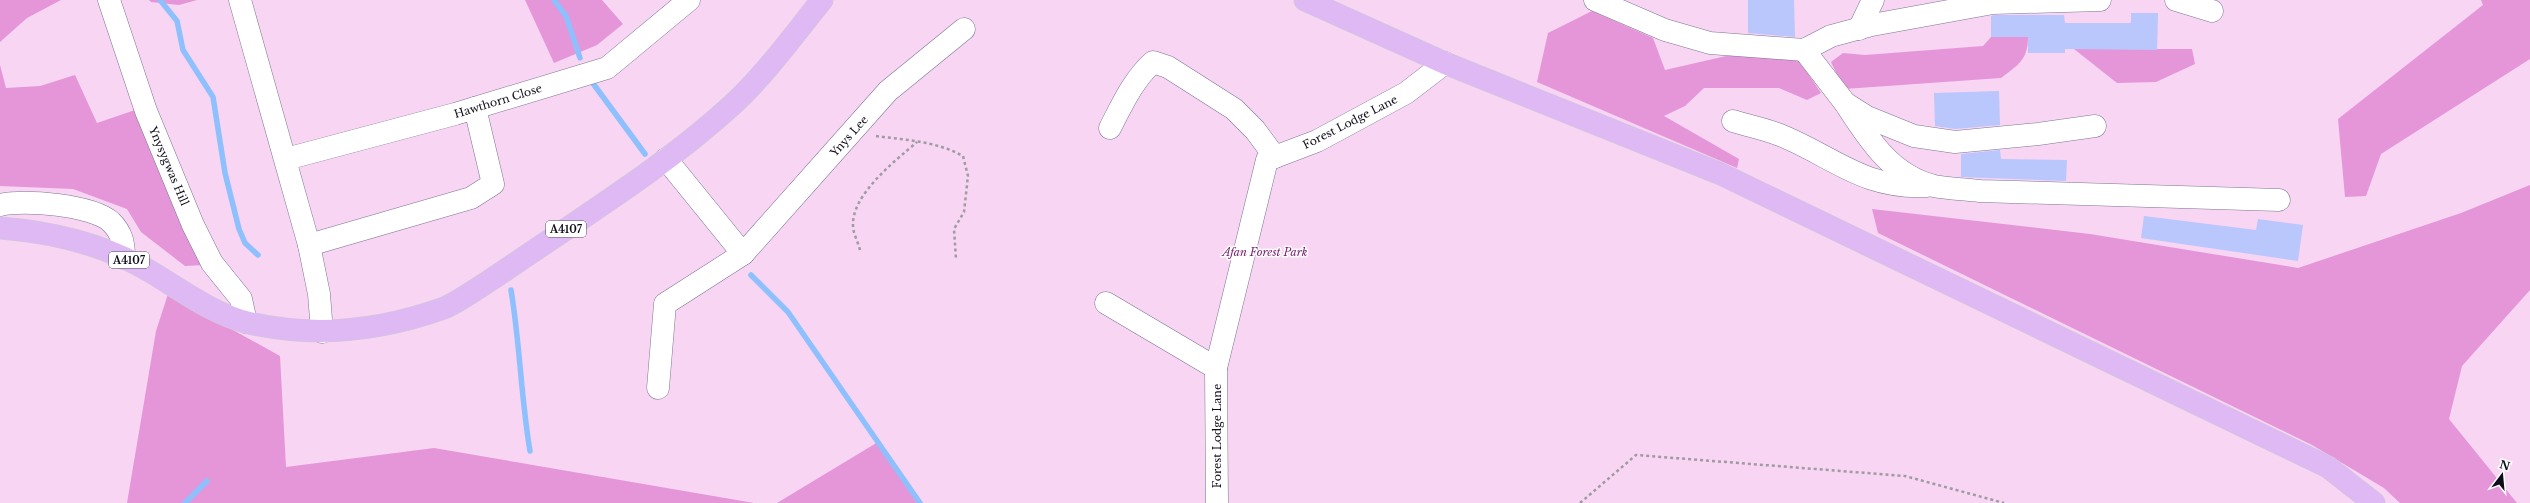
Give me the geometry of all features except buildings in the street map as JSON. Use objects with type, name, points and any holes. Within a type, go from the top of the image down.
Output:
[{"type":"main road","name":"A4107","points":[[0,228],[64,237],[124,258],[215,310],[246,322],[279,329],[322,332],[364,328],[446,307],[489,282],[666,158],[732,105],[763,73],[822,0]]},
{"type":"main road","points":[[1305,0],[1445,62],[1721,174],[2328,467],[2374,503]]},
{"type":"street","name":"Ynysygwas Hill","points":[[109,0],[146,111],[193,225],[212,262],[241,299],[246,322]]},
{"type":"street","points":[[240,0],[309,245],[318,288],[322,332]]},
{"type":"street","name":"Hawthorn Close","points":[[286,159],[475,108],[607,68],[689,0]]},
{"type":"street","points":[[1595,0],[1665,30],[1710,43],[1804,50],[1831,36],[1859,29],[1993,3],[2100,0]]},
{"type":"street","points":[[1859,29],[1873,0]]},
{"type":"street","points":[[2176,0],[2212,11]]},
{"type":"street","name":"Ynys Lee","points":[[658,388],[665,304],[743,254],[888,91],[964,29]]},
{"type":"street","points":[[1804,50],[1845,103],[1873,145],[1897,169],[1933,186]]},
{"type":"street","points":[[1110,128],[1128,92],[1144,70],[1153,62],[1168,67],[1234,109],[1255,130],[1276,157]]},
{"type":"street","name":"Forest Lodge Lane","points":[[1217,503],[1216,368],[1267,160],[1317,141],[1406,93],[1445,62]]},
{"type":"street","points":[[1845,103],[1867,116],[1914,136],[1955,142],[2038,134],[2095,126]]},
{"type":"street","points":[[309,245],[471,198],[493,184],[475,108]]},
{"type":"street","points":[[1733,121],[1781,136],[1862,177],[1902,187],[1933,186],[1980,191],[2279,200]]},
{"type":"street","points":[[666,158],[743,254]]},
{"type":"street","points":[[0,206],[36,202],[94,214],[109,220],[117,228],[124,241],[124,258]]},
{"type":"street","name":"Forest Lodge Lane","points":[[1106,303],[1216,368]]},
{"type":"path","points":[[851,133],[918,141],[949,149],[963,156],[968,176],[964,212],[954,229],[956,259]]},
{"type":"path","points":[[860,250],[852,227],[854,208],[864,194],[918,141]]},
{"type":"path","points":[[1580,503],[1636,455],[1905,476],[2004,503]]},
{"type":"green space","name":"Afan Forest Park","points":[[0,0],[2530,0],[2530,503],[0,503]]},
{"type":"shaded area","points":[[0,0],[61,0],[27,18],[0,42]]},
{"type":"shaded area","points":[[149,0],[197,0],[179,5],[151,2]]},
{"type":"shaded area","points":[[525,0],[602,0],[623,24],[597,45],[554,63]]},
{"type":"shaded area","points":[[2481,0],[2530,0],[2530,59],[2381,154],[2366,196],[2345,197],[2338,119],[2483,5]]},
{"type":"shaded area","points":[[1592,11],[1653,38],[1665,70],[1735,54],[1797,57],[1821,93],[1807,100],[1779,88],[1704,88],[1685,106],[1664,116],[1739,159],[1737,168],[1537,82],[1548,33]]},
{"type":"shaded area","points":[[1991,37],[2028,37],[2028,45],[2024,57],[2001,78],[1844,89],[1831,62],[1843,53],[1865,55],[1983,46]]},
{"type":"shaded area","points":[[2074,49],[2192,49],[2195,64],[2156,82],[2117,83]]},
{"type":"shaded area","points":[[0,65],[6,88],[40,86],[75,75],[97,123],[138,109],[204,265],[185,266],[141,232],[127,209],[73,189],[0,186]]},
{"type":"shaded area","points":[[2530,185],[2530,290],[2462,366],[2449,419],[2517,503],[2400,503],[2384,488],[2312,445],[1878,233],[1872,209],[2090,234],[2298,268],[2461,213]]},
{"type":"shaded area","points":[[168,294],[280,356],[286,467],[434,448],[754,503],[127,503],[156,331]]},
{"type":"shaded area","points":[[878,442],[920,503],[777,503]]},
{"type":"waterway","points":[[160,0],[177,21],[183,50],[213,97],[225,173],[239,229],[245,243],[258,255]]},
{"type":"waterway","points":[[554,0],[566,16],[580,58]]},
{"type":"waterway","points":[[592,82],[645,154]]},
{"type":"waterway","points":[[751,275],[788,312],[920,503]]},
{"type":"waterway","points":[[511,290],[524,411],[530,451]]},
{"type":"waterway","points":[[185,503],[207,481]]}]
